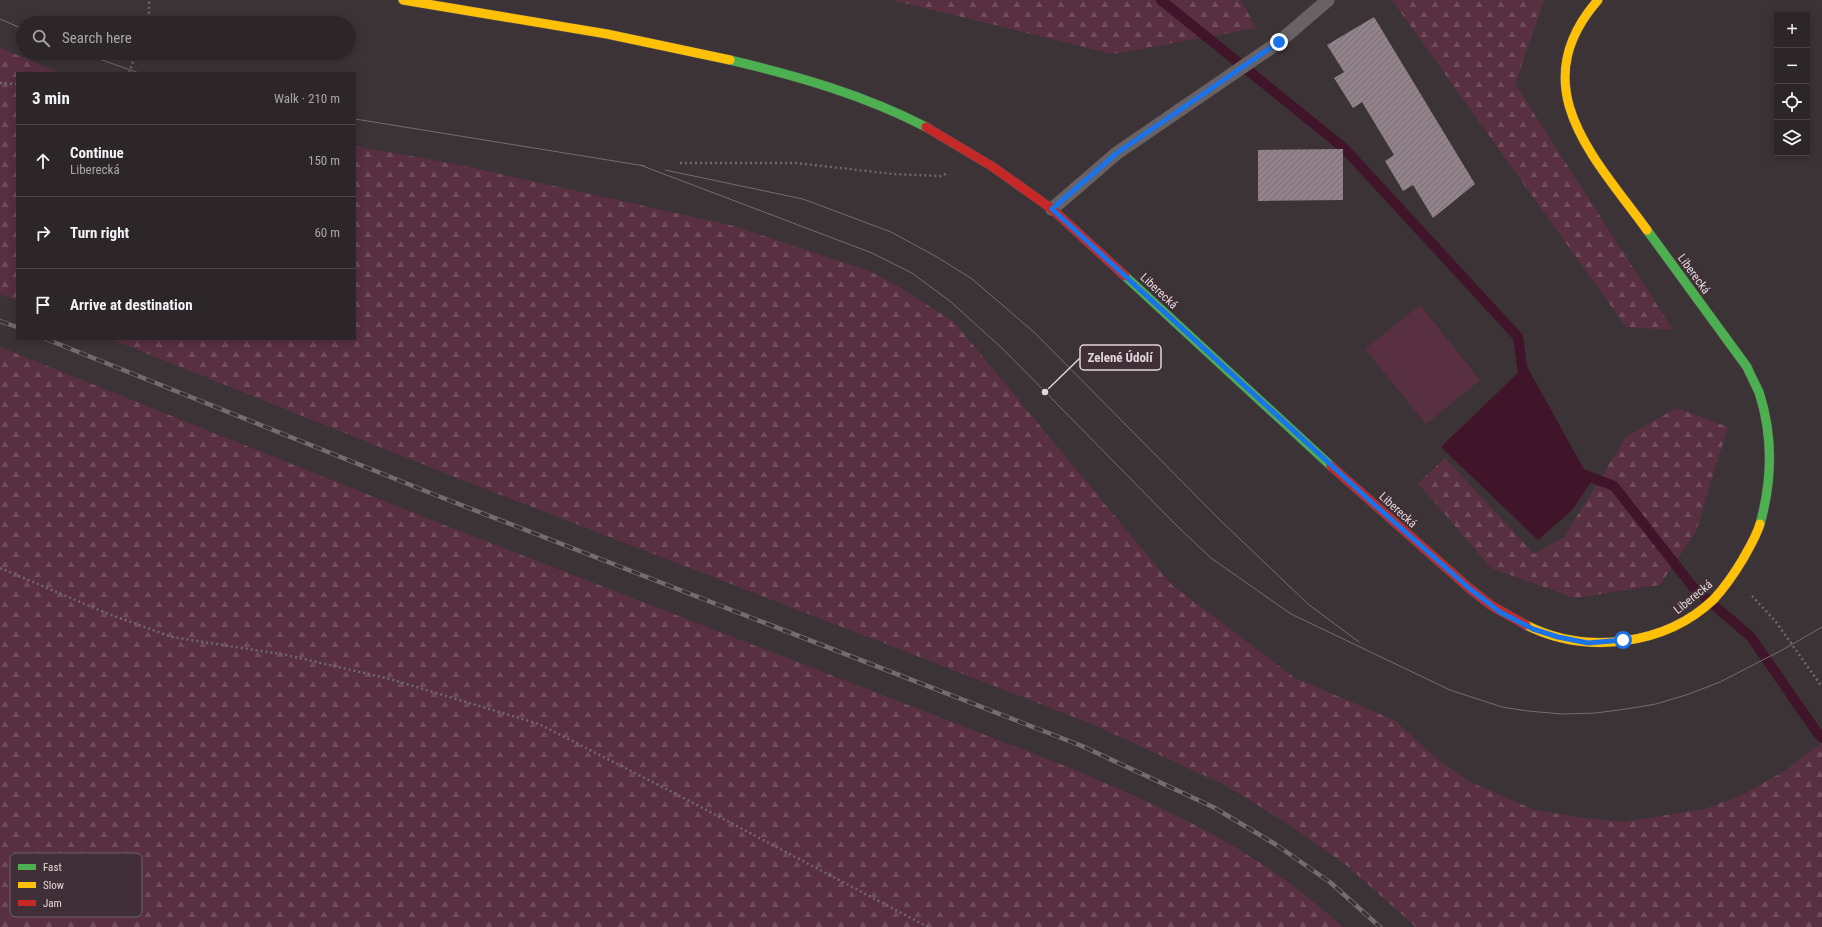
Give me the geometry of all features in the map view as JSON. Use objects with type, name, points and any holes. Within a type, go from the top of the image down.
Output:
[{"type":"main road","name":"Liberecká","points":[[403,0],[554,25],[684,49],[802,77],[848,92],[887,108],[982,160],[1021,185],[1052,209],[1355,488],[1470,589],[1500,612],[1533,629],[1558,637],[1588,643],[1623,640],[1651,635],[1675,626],[1686,620],[1716,595],[1734,577],[1758,532],[1764,507],[1771,451],[1767,423],[1760,395],[1747,367],[1590,151],[1574,121],[1566,94],[1564,63],[1570,43],[1578,26],[1598,0]]},
{"type":"lane","points":[[1052,209],[1117,153],[1279,42],[1328,0]]},
{"type":"path","points":[[149,0],[149,16]]},
{"type":"path","points":[[129,72],[134,60]]},
{"type":"path","points":[[0,83],[16,84]]},
{"type":"path","points":[[680,163],[796,163],[893,174],[941,176],[982,160]]},
{"type":"path","points":[[0,568],[106,613],[172,637],[286,655],[390,679],[539,724],[676,794],[928,927]]},
{"type":"path","points":[[1734,577],[1776,622],[1822,688]]},
{"type":"green space","points":[[892,0],[1241,0],[1256,28],[1113,54]]},
{"type":"green space","points":[[1392,0],[1544,0],[1515,84],[1673,330],[1626,327]]},
{"type":"green space","points":[[0,48],[16,55],[16,60],[29,60],[59,72],[16,72],[16,301],[0,294]]},
{"type":"green space","points":[[356,146],[455,164],[734,226],[872,272],[904,290],[954,322],[1172,585],[1295,678],[1394,720],[1436,758],[1468,781],[1535,810],[1577,817],[1623,822],[1705,809],[1744,794],[1781,773],[1822,743],[1822,927],[1416,927],[1346,865],[1288,824],[1225,785],[1092,724],[447,474],[113,340],[356,340]]},
{"type":"green space","points":[[1420,305],[1480,380],[1426,424],[1365,349]]},
{"type":"green space","points":[[0,347],[429,519],[1073,769],[1169,812],[1220,838],[1293,886],[1343,927],[0,927]]},
{"type":"green space","points":[[1676,408],[1728,427],[1696,531],[1660,585],[1575,598],[1491,568],[1418,483],[1445,458],[1534,554],[1564,537],[1626,437]]},
{"type":"shaded area","points":[[1526,365],[1591,482],[1572,510],[1538,540],[1441,447]]},
{"type":"building","points":[[1374,17],[1475,184],[1433,218],[1413,185],[1403,191],[1385,161],[1394,155],[1362,102],[1353,108],[1334,78],[1344,72],[1327,45]]},
{"type":"building","points":[[1343,149],[1343,200],[1258,201],[1258,150]]},
{"type":"waterway","points":[[1161,0],[1344,148],[1518,337],[1524,381]]},
{"type":"waterway","points":[[1575,471],[1614,486],[1693,587],[1751,637],[1822,738]]},
{"type":"tram line","points":[[0,19],[16,26]]},
{"type":"tram line","points":[[102,60],[136,72]]},
{"type":"tram line","points":[[356,119],[645,166]]},
{"type":"tram line","points":[[640,165],[872,253],[912,273],[951,302],[1004,350],[1177,526],[1211,558],[1291,614],[1450,690],[1502,707],[1562,714],[1596,713],[1656,704],[1689,694],[1720,682],[1784,649],[1822,627]]},
{"type":"tram line","points":[[665,170],[803,199],[891,232],[937,257],[972,279],[1035,333],[1220,520],[1308,604],[1359,642]]},
{"type":"railway","points":[[0,321],[16,327]]},
{"type":"railway","points":[[48,340],[438,496],[1082,746],[1213,807],[1275,844],[1331,883],[1380,927]]},
{"type":"traffic: fast","points":[[730,60],[806,80],[855,96],[879,105],[926,127]]},
{"type":"traffic: fast","points":[[1647,230],[1747,367],[1759,392],[1764,408],[1769,441],[1769,475],[1760,524]]},
{"type":"traffic: fast","points":[[1125,276],[1331,466]]},
{"type":"traffic: slow","points":[[403,0],[607,34],[730,60]]},
{"type":"traffic: slow","points":[[1598,0],[1576,32],[1566,62],[1566,92],[1574,120],[1588,148],[1606,176],[1647,230]]},
{"type":"traffic: slow","points":[[1526,625],[1549,634],[1573,640],[1598,642],[1624,641],[1649,636],[1672,627],[1694,615],[1714,599],[1743,559],[1760,524]]},
{"type":"traffic: jam","points":[[926,127],[993,167],[1052,209],[1125,276]]},
{"type":"traffic: jam","points":[[1331,466],[1469,588],[1492,606],[1526,625]]},
{"type":"place","name":"Zelené Údolí","points":[[1045,392]]},
{"type":"route","points":[[1279,42],[1117,153],[1052,209],[1367,498],[1470,589],[1500,612],[1533,629],[1558,637],[1588,643],[1623,640]]}]
